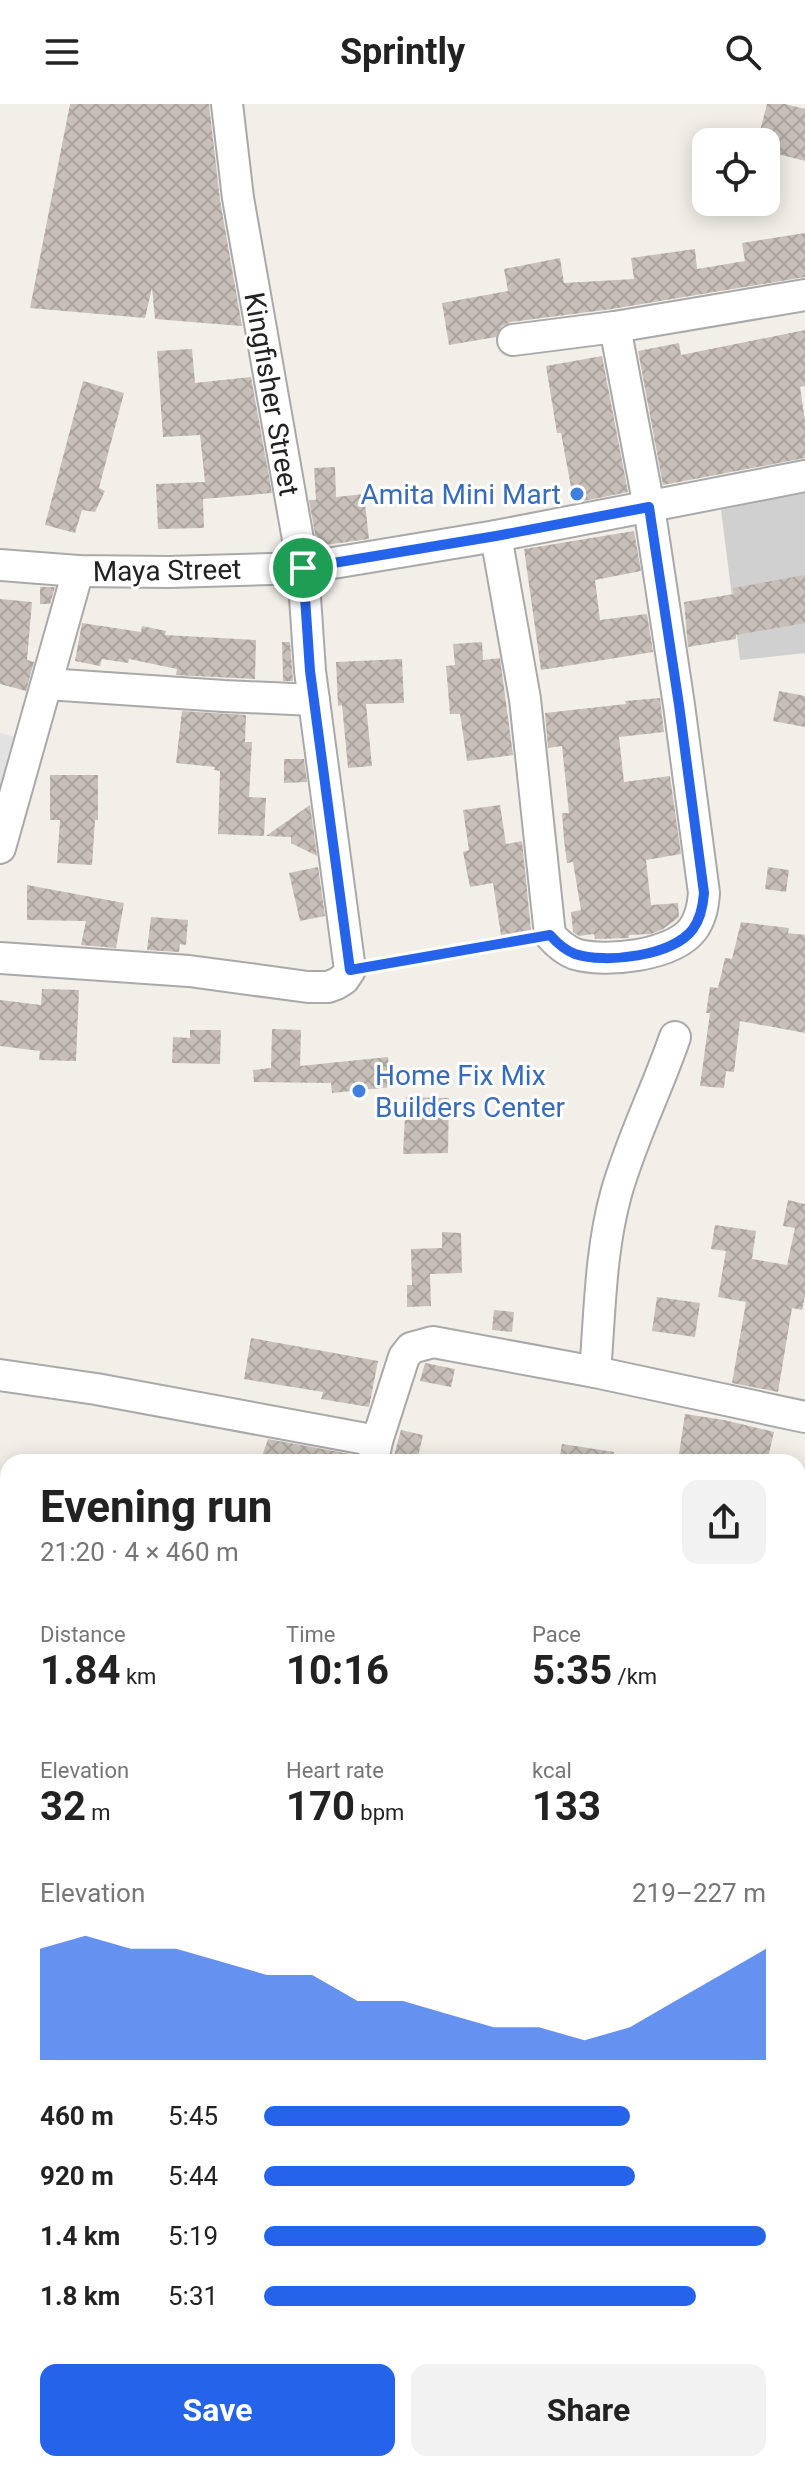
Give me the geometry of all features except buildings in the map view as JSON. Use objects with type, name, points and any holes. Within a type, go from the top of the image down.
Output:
[{"type":"street","name":"Kingfisher Street","points":[[227,104],[238,198],[303,568],[314,700],[350,970]]},
{"type":"street","points":[[513,340],[615,327],[805,295]]},
{"type":"street","points":[[496,536],[525,699],[550,935],[573,953],[610,959],[654,951],[691,932],[702,911],[704,893],[649,507],[615,327]]},
{"type":"street","name":"Maya Street","points":[[0,565],[78,571],[169,572],[303,568],[496,536],[805,476]]},
{"type":"street","points":[[0,848],[78,571]]},
{"type":"street","points":[[47,684],[314,700]]},
{"type":"street","points":[[0,958],[189,971],[308,987],[336,984],[350,970]]},
{"type":"street","points":[[595,1372],[604,1252],[616,1194],[675,1037]]},
{"type":"street","points":[[0,1375],[96,1389],[375,1452],[404,1357],[411,1348],[433,1342],[595,1372],[805,1417]]},
{"type":"path","points":[[350,970],[550,935]]},
{"type":"shaded area","points":[[805,491],[805,653],[740,660],[721,510]]},
{"type":"shaded area","points":[[0,733],[22,739],[0,809]]},
{"type":"place","name":"Amita Mini Mart","points":[[577,494]]},
{"type":"place","name":"Home Fix Mix Builders Center","points":[[359,1091]]},
{"type":"route","points":[[649,507],[704,893],[702,911],[691,932],[654,951],[610,959],[573,953],[550,935],[350,970],[310,671],[303,568],[649,507]]}]
